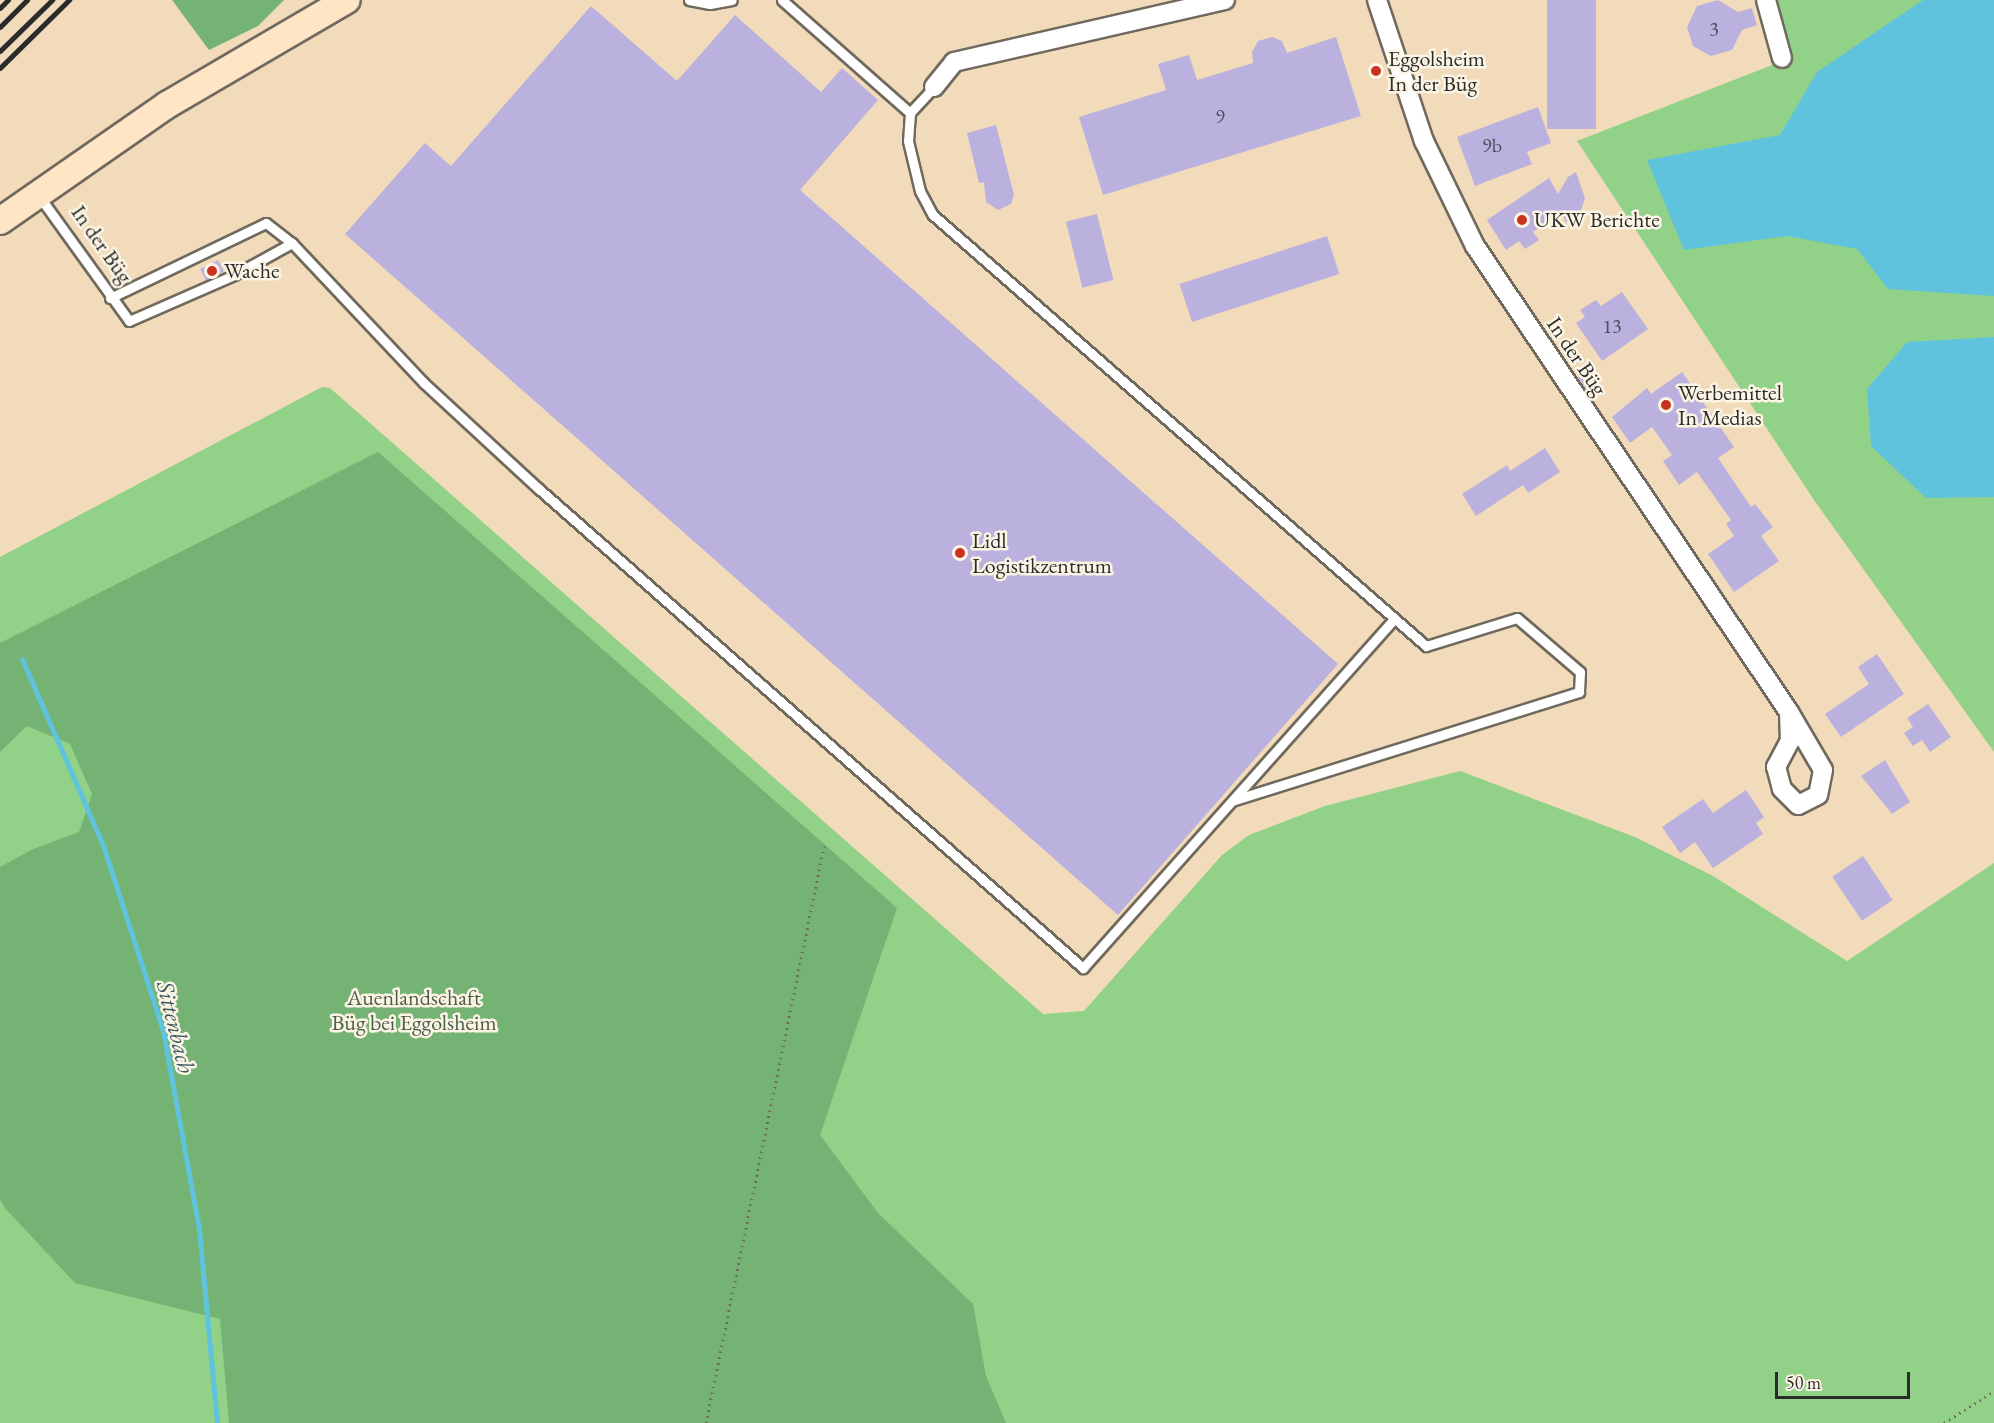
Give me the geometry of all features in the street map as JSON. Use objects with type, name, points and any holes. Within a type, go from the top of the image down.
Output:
[{"type":"main road","points":[[0,221],[222,71],[347,0]]},
{"type":"street","points":[[934,87],[954,62],[1225,0]]},
{"type":"street","name":"In der Büg","points":[[1377,0],[1424,141],[1475,246],[1789,712]]},
{"type":"street","points":[[1766,0],[1782,58]]},
{"type":"lane","points":[[689,0],[710,4],[732,0]]},
{"type":"lane","points":[[782,0],[910,113]]},
{"type":"lane","points":[[934,87],[910,113],[908,141],[913,169],[933,215],[1426,646],[1517,618],[1580,672],[1579,692],[1232,800]]},
{"type":"lane","name":"In der Büg","points":[[38,194],[129,321],[234,275],[292,243]]},
{"type":"lane","points":[[110,297],[266,223],[292,243],[424,383],[539,489],[1083,968],[1394,619]]},
{"type":"path","points":[[706,1423],[824,846]]},
{"type":"path","points":[[1944,1423],[1994,1390]]},
{"type":"green space","points":[[172,0],[284,0],[258,26],[209,50]]},
{"type":"green space","points":[[1775,0],[1994,0],[1994,752],[1814,500],[1577,141],[1790,58]]},
{"type":"green space","name":"Auenlandschaft Büg bei Eggolsheim","points":[[322,387],[330,388],[1043,1014],[1084,1011],[1222,855],[1249,835],[1325,806],[1460,771],[1635,837],[1713,876],[1847,961],[1994,863],[1994,1423],[0,1423],[0,557]]},
{"type":"green space","points":[[378,452],[897,908],[820,1135],[878,1213],[973,1304],[986,1376],[1006,1423],[229,1423],[220,1319],[75,1283],[5,1208],[0,1199],[0,867],[31,850],[79,832],[92,794],[70,744],[27,726],[0,752],[0,643]]},
{"type":"water","points":[[1923,0],[1994,0],[1994,296],[1888,289],[1857,249],[1787,236],[1684,250],[1647,160],[1780,135],[1817,72]]},
{"type":"water","points":[[1994,337],[1994,497],[1926,498],[1871,446],[1867,389],[1907,342]]},
{"type":"building","points":[[1547,0],[1596,0],[1596,129],[1547,129]]},
{"type":"building","points":[[1718,0],[1738,12],[1752,8],[1757,25],[1742,30],[1732,50],[1711,56],[1693,46],[1687,27],[1697,6]]},
{"type":"building","name":"Lidl Logistikzentrum","points":[[591,6],[677,81],[735,15],[821,92],[842,68],[878,100],[800,190],[1338,664],[1118,915],[345,234],[425,143],[451,166]]},
{"type":"building","points":[[1272,37],[1282,41],[1287,53],[1336,37],[1361,116],[1103,195],[1079,117],[1166,90],[1158,64],[1189,55],[1197,80],[1253,63],[1252,52],[1258,41]]},
{"type":"building","points":[[1538,107],[1551,143],[1527,152],[1532,164],[1475,186],[1457,137]]},
{"type":"building","points":[[996,125],[1014,195],[1011,204],[998,210],[986,202],[984,182],[979,183],[967,133]]},
{"type":"building","points":[[1576,172],[1585,198],[1578,220],[1573,215],[1566,223],[1564,217],[1549,220],[1533,232],[1539,240],[1525,249],[1519,241],[1506,250],[1487,220],[1549,178],[1558,194],[1568,177]]},
{"type":"building","points":[[1097,214],[1113,280],[1082,288],[1066,222]]},
{"type":"building","points":[[1327,236],[1339,274],[1192,322],[1180,284]]},
{"type":"building","name":"Wache","points":[[218,260],[224,272],[206,281],[200,269]]},
{"type":"building","points":[[1622,292],[1648,329],[1602,361],[1576,323],[1585,317],[1580,310],[1596,300],[1601,306]]},
{"type":"building","points":[[1589,369],[1602,386],[1590,394],[1578,377]]},
{"type":"building","points":[[1682,372],[1734,447],[1718,458],[1751,507],[1755,504],[1773,527],[1761,536],[1779,561],[1734,592],[1708,554],[1734,536],[1726,524],[1731,520],[1697,472],[1679,485],[1663,461],[1672,455],[1652,427],[1630,443],[1612,417],[1647,388],[1651,394]]},
{"type":"building","points":[[1545,448],[1560,472],[1528,493],[1523,485],[1476,516],[1462,494],[1507,465],[1510,471]]},
{"type":"building","points":[[1877,654],[1904,694],[1841,737],[1825,714],[1869,684],[1858,667]]},
{"type":"building","points":[[1928,704],[1951,737],[1930,752],[1922,740],[1913,746],[1904,733],[1913,727],[1907,718]]},
{"type":"building","points":[[1885,760],[1910,802],[1892,814],[1861,776]]},
{"type":"building","points":[[1746,790],[1764,817],[1756,823],[1763,834],[1713,868],[1695,842],[1680,853],[1662,827],[1703,799],[1713,813]]},
{"type":"building","points":[[1863,856],[1893,900],[1862,921],[1832,877]]},
{"type":"waterway","name":"Sittenbach","points":[[22,659],[103,845],[163,1031],[199,1229],[217,1423]]},
{"type":"railway","points":[[0,8],[8,0]]},
{"type":"railway","points":[[0,27],[27,0]]},
{"type":"railway","points":[[0,51],[52,0]]},
{"type":"railway","points":[[0,68],[69,0]]},
{"type":"place","name":"Eggolsheim In der Büg","points":[[1376,71]]},
{"type":"place","name":"UKW Berichte","points":[[1522,220]]},
{"type":"place","name":"Wache","points":[[212,271]]},
{"type":"place","name":"Werbemittel In Medias","points":[[1666,405]]},
{"type":"place","name":"Lidl Logistikzentrum","points":[[960,553]]}]
